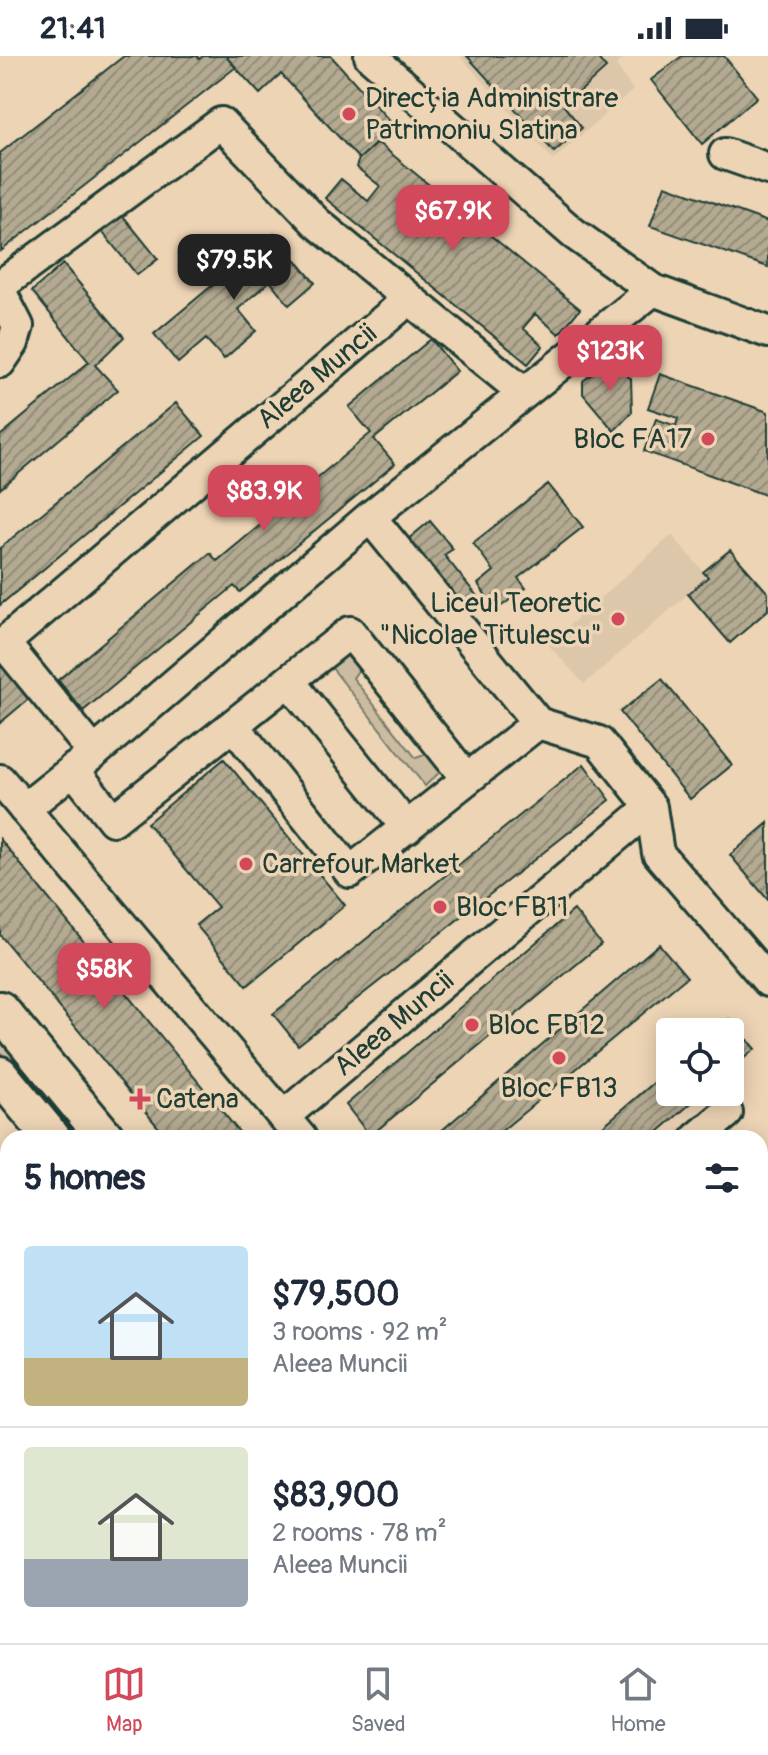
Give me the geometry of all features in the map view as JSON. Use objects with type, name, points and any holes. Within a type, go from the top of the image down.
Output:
[{"type":"main road","points":[[0,1010],[99,1130]]},
{"type":"main road","points":[[0,1075],[45,1130]]},
{"type":"street","points":[[370,56],[573,233],[653,290],[768,332]]},
{"type":"street","points":[[0,362],[13,343],[18,326],[0,288],[221,123],[316,222],[524,393]]},
{"type":"street","points":[[725,154],[768,169]]},
{"type":"street","points":[[24,809],[370,517],[653,290]]},
{"type":"street","name":"Aleea Muncii","points":[[83,761],[4,643],[409,299]]},
{"type":"street","points":[[370,517],[538,723],[599,742],[651,807],[658,853],[768,981]]},
{"type":"street","points":[[83,761],[113,820],[350,632],[467,779]]},
{"type":"street","points":[[289,681],[407,828]]},
{"type":"street","points":[[233,725],[350,872],[538,723]]},
{"type":"street","name":"Aleea Muncii","points":[[0,780],[292,1127],[651,807]]},
{"type":"street","points":[[707,1130],[727,1113]]},
{"type":"shaded area","points":[[460,56],[626,56],[616,65],[633,90],[553,160]]},
{"type":"shaded area","name":"Liceul Teoretic \"Nicolae Titulescu\"","points":[[672,535],[708,577],[584,684],[548,644]]},
{"type":"shaded area","points":[[342,646],[361,666],[353,678],[416,758],[432,752],[443,769],[425,786],[332,668],[314,681],[307,676]]},
{"type":"shaded area","points":[[0,1018],[93,1130],[65,1130],[0,1052]]},
{"type":"building","points":[[124,56],[197,56],[199,59],[203,56],[229,56],[227,58],[236,67],[1,251],[0,153]]},
{"type":"building","points":[[331,56],[395,127],[359,159],[281,74],[260,94],[227,58]]},
{"type":"building","points":[[467,56],[596,56],[606,68],[564,106],[582,128],[554,152]]},
{"type":"building","points":[[682,56],[724,56],[757,97],[702,144],[651,80]]},
{"type":"building","points":[[377,142],[580,309],[559,334],[535,314],[523,328],[543,346],[528,364],[325,198],[341,179],[368,201],[380,186],[356,167],[359,159]]},
{"type":"building","points":[[665,185],[768,222],[768,267],[650,226]]},
{"type":"building","points":[[115,206],[158,259],[137,275],[95,223]]},
{"type":"building","points":[[274,234],[315,283],[289,305],[270,281],[238,309],[256,331],[224,359],[206,339],[178,363],[154,334]]},
{"type":"building","points":[[63,264],[124,337],[95,365],[118,390],[0,489],[0,436],[89,362],[32,291]]},
{"type":"building","points":[[431,339],[457,371],[374,439],[395,464],[240,592],[234,586],[83,711],[58,680],[210,553],[217,561],[371,433],[349,407]]},
{"type":"building","points":[[610,359],[631,379],[632,412],[614,431],[583,394],[583,381]]},
{"type":"building","name":"Bloc FA17","points":[[660,374],[768,412],[768,496],[644,451],[656,419],[676,426],[678,418],[648,408]]},
{"type":"building","points":[[176,403],[204,436],[0,605],[0,548]]},
{"type":"building","points":[[548,484],[583,527],[518,578],[526,588],[496,610],[478,584],[494,571],[473,543]]},
{"type":"building","points":[[430,521],[453,549],[444,555],[477,596],[461,609],[406,541]]},
{"type":"building","points":[[730,550],[768,593],[768,610],[730,643],[688,594],[708,577],[703,572]]},
{"type":"building","points":[[0,661],[31,697],[0,723]]},
{"type":"building","points":[[662,679],[732,765],[690,799],[620,712]]},
{"type":"building","name":"Carrefour Market","points":[[224,759],[345,905],[247,986],[196,925],[218,907],[147,823]]},
{"type":"building","name":"Bloc FB11","points":[[584,764],[610,800],[298,1045],[273,1014]]},
{"type":"building","points":[[768,823],[768,900],[730,855]]},
{"type":"building","points":[[0,839],[237,1130],[160,1130],[0,935]]},
{"type":"building","name":"Bloc FB12","points":[[574,910],[601,944],[377,1130],[365,1130],[346,1105]]},
{"type":"building","name":"Bloc FB13","points":[[659,944],[687,977],[503,1130],[442,1130]]},
{"type":"building","points":[[744,1036],[755,1049],[744,1058]]},
{"type":"building","points":[[656,1081],[656,1106],[688,1106],[660,1130],[598,1130]]},
{"type":"place","name":"Direcția Administrare Patrimoniu Slatina","points":[[349,114]]},
{"type":"place","name":"Bloc FA17","points":[[708,439]]},
{"type":"place","name":"Liceul Teoretic \"Nicolae Titulescu\"","points":[[618,619]]},
{"type":"place","name":"Carrefour Market","points":[[246,864]]},
{"type":"place","name":"Bloc FB11","points":[[440,907]]},
{"type":"place","name":"Bloc FB12","points":[[472,1025]]},
{"type":"place","name":"Bloc FB13","points":[[559,1058]]},
{"type":"place","name":"Catena","points":[[140,1099]]}]
